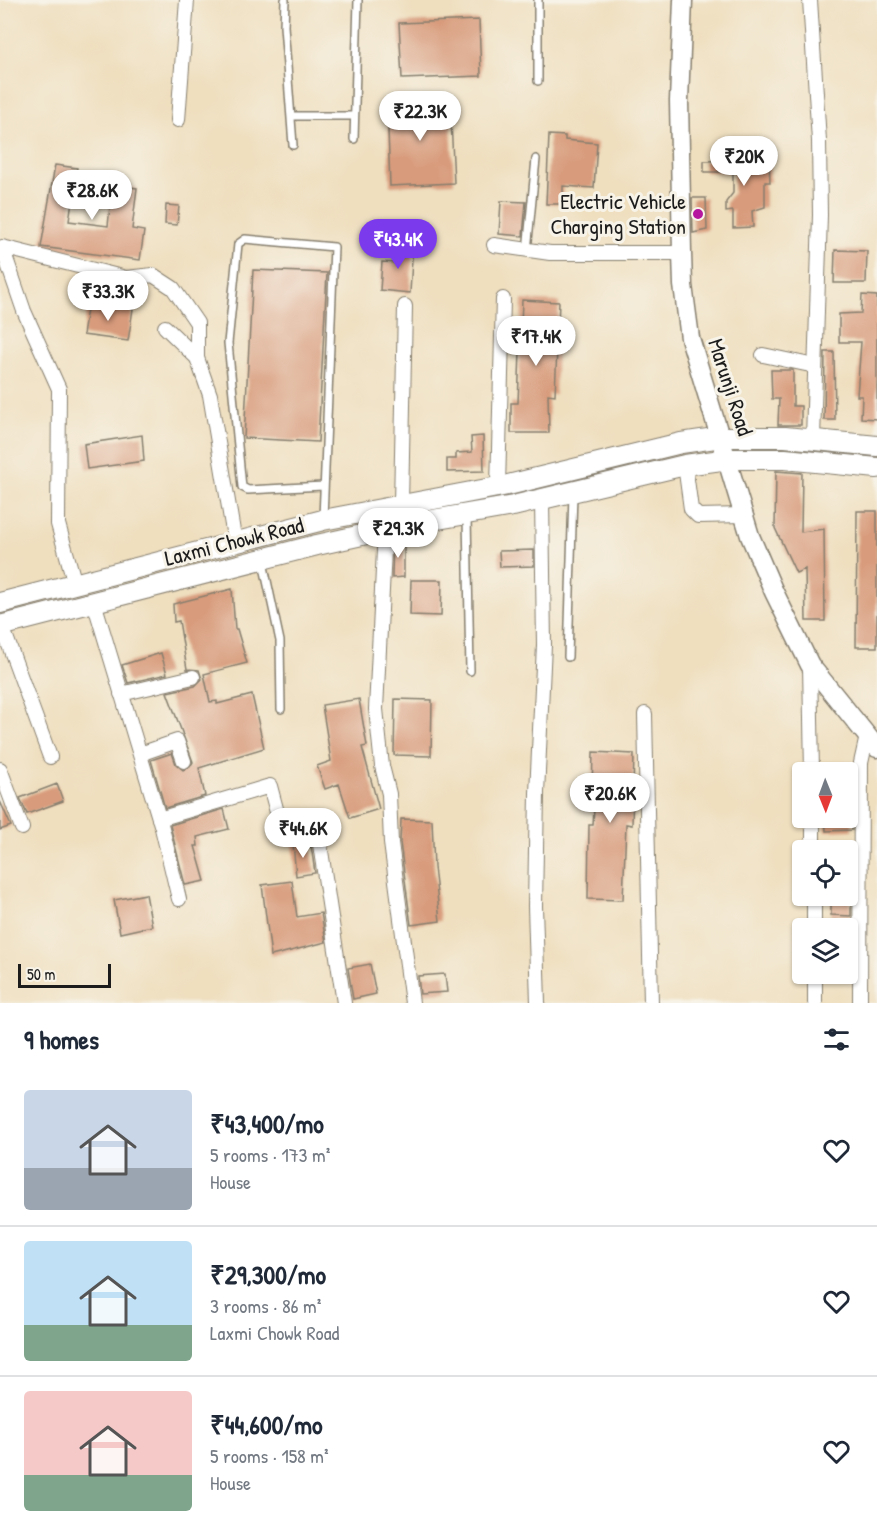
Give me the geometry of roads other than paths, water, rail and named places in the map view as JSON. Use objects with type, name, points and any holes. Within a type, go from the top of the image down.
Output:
[{"type":"main road","name":"Laxmi Chowk Road","points":[[0,603],[322,520],[498,486],[681,443],[722,437],[813,439],[877,446]]},
{"type":"main road","name":"Laxmi Chowk Road","points":[[1,626],[262,559],[381,531],[543,499],[685,465],[729,459],[784,459],[877,468]]},
{"type":"main road","points":[[375,509],[381,531]]},
{"type":"main road","points":[[82,582],[94,602]]},
{"type":"street","points":[[178,120],[187,0]]},
{"type":"street","name":"Marunji Road","points":[[683,0],[679,101],[682,253],[683,285],[690,338],[729,459],[750,536],[774,592],[810,665],[872,742]]},
{"type":"street","points":[[810,0],[820,151],[813,439]]},
{"type":"street","points":[[494,245],[527,251],[682,253]]},
{"type":"street","points":[[82,582],[58,524],[59,389],[24,311],[2,248],[126,278],[153,275],[173,288],[197,323],[197,358],[210,394],[235,543]]},
{"type":"street","points":[[498,486],[503,299]]},
{"type":"street","points":[[401,504],[405,306]]},
{"type":"street","points":[[165,327],[197,358]]},
{"type":"street","points":[[763,355],[815,366]]},
{"type":"street","points":[[685,465],[691,509],[698,516],[744,515]]},
{"type":"street","points":[[538,1003],[535,906],[537,794],[544,645],[543,499]]},
{"type":"street","points":[[381,531],[376,709],[382,766],[389,794],[391,843],[412,1003]]},
{"type":"street","points":[[94,602],[159,819],[179,899]]},
{"type":"street","points":[[1,626],[50,757]]},
{"type":"street","points":[[810,665],[812,762]]},
{"type":"street","points":[[121,694],[193,677]]},
{"type":"street","points":[[645,714],[651,1003]]},
{"type":"street","points":[[140,754],[179,741],[184,762]]},
{"type":"street","points":[[860,1003],[861,763],[872,742]]},
{"type":"street","points":[[0,769],[22,828]]},
{"type":"street","points":[[159,819],[270,786],[283,835],[318,831],[344,1003]]},
{"type":"street","points":[[815,984],[815,1003]]},
{"type":"lane","points":[[285,0],[284,26],[293,145]]},
{"type":"lane","points":[[354,139],[358,0]]},
{"type":"lane","points":[[538,0],[538,81]]},
{"type":"lane","points":[[292,116],[354,116]]},
{"type":"lane","points":[[527,251],[536,159]]},
{"type":"lane","points":[[322,520],[334,247],[244,239],[238,244],[228,343],[242,487],[248,490],[323,486]]},
{"type":"lane","points":[[568,657],[573,492]]},
{"type":"lane","points":[[467,514],[470,671]]},
{"type":"lane","points":[[262,559],[280,640],[281,709]]},
{"type":"place","name":"Electric Vehicle Charging Station","points":[[698,214]]}]
